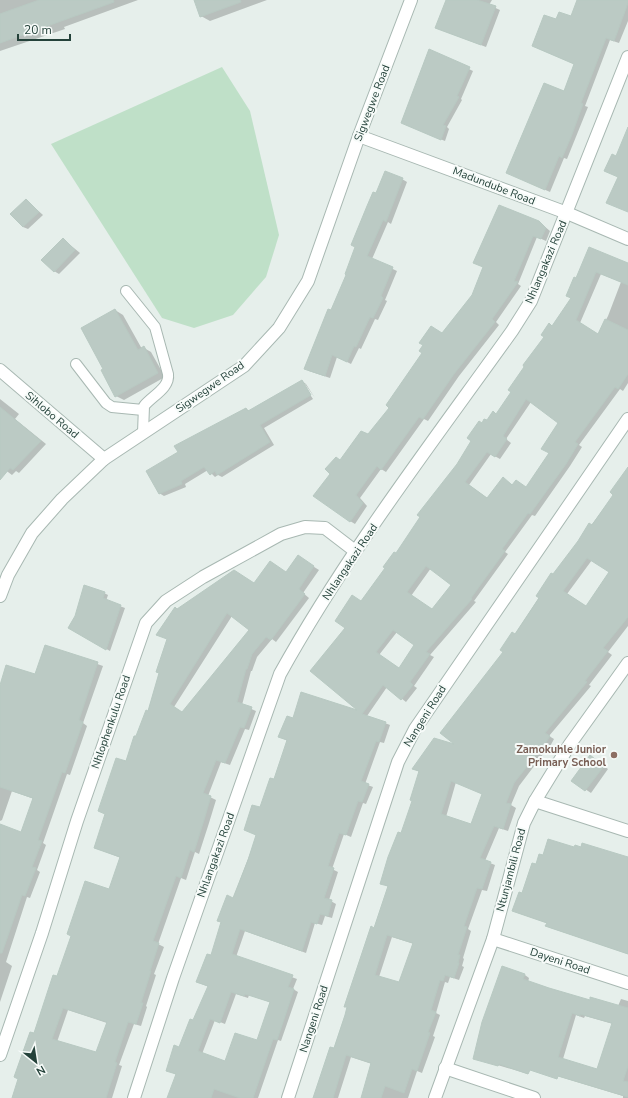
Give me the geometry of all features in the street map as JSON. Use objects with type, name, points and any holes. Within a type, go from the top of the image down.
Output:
[{"type":"street","name":"Sigwegwe Road","points":[[0,596],[4,573],[32,532],[62,499],[104,459],[244,366],[279,328],[308,281],[359,136],[411,0]]},
{"type":"street","name":"Nhlangakazi Road","points":[[134,1098],[173,978],[280,674],[302,634],[355,551],[512,331],[532,300],[628,57]]},
{"type":"street","name":"Madundube Road","points":[[359,136],[567,214],[628,239]]},
{"type":"street","name":"Sihlobo Road","points":[[0,370],[104,459]]},
{"type":"street","name":"Nangeni Road","points":[[288,1098],[398,762],[414,729],[628,419]]},
{"type":"street","name":"Nhlophenkulu Road","points":[[0,1055],[42,934],[80,814],[146,623],[166,601],[203,577],[281,534],[305,527],[325,528],[355,551]]},
{"type":"street","name":"Ntunjambili Road","points":[[435,1098],[493,939],[524,823],[535,801],[570,744],[628,663]]},
{"type":"street","points":[[535,801],[628,831]]},
{"type":"street","name":"Dayeni Road","points":[[493,939],[628,983]]},
{"type":"street","points":[[445,1068],[534,1098]]},
{"type":"lane","points":[[126,291],[155,327],[169,379],[167,384],[147,401],[143,410],[143,433]]},
{"type":"lane","points":[[76,364],[106,403],[112,407],[143,410]]},
{"type":"green space","points":[[222,67],[250,111],[279,235],[266,277],[233,315],[194,328],[162,318],[51,144]]},
{"type":"building","points":[[39,0],[113,0],[114,2],[0,43],[0,14]]},
{"type":"building","points":[[194,0],[240,0],[241,2],[200,17]]},
{"type":"building","points":[[446,0],[477,0],[496,6],[481,45],[435,28]]},
{"type":"building","points":[[577,0],[628,0],[628,3],[614,41],[606,38],[581,103],[583,104],[571,137],[562,158],[559,156],[545,190],[506,173],[544,83],[564,91],[574,64],[532,46],[544,15],[556,19],[559,12],[571,16]]},
{"type":"building","points":[[429,49],[470,67],[457,96],[459,97],[443,125],[446,126],[441,140],[401,123]]},
{"type":"building","points":[[628,127],[628,212],[606,203],[618,177],[604,171],[612,154],[616,156]]},
{"type":"building","points":[[385,171],[403,178],[386,222],[383,220],[367,256],[393,267],[381,296],[383,298],[373,318],[370,317],[347,362],[332,355],[325,376],[304,369],[328,309],[331,310],[346,275],[345,274],[355,247],[351,245],[373,192],[376,193]]},
{"type":"building","points":[[26,199],[39,212],[23,227],[10,214]]},
{"type":"building","points":[[499,205],[539,221],[546,228],[541,239],[533,236],[514,281],[518,282],[492,319],[495,322],[454,374],[423,419],[419,417],[381,470],[377,466],[356,495],[363,503],[350,522],[313,496],[330,474],[325,469],[336,457],[340,460],[361,431],[368,434],[389,408],[386,405],[422,353],[419,351],[423,345],[419,343],[431,326],[442,333],[472,295],[483,267],[473,263]]},
{"type":"building","points":[[63,238],[75,250],[54,272],[41,260]]},
{"type":"building","points":[[589,247],[628,263],[628,285],[596,272],[576,320],[598,334],[605,319],[628,330],[628,374],[618,389],[615,387],[575,442],[578,444],[566,464],[530,514],[528,513],[502,549],[505,551],[471,598],[472,599],[426,652],[430,654],[410,682],[413,685],[401,700],[383,685],[362,714],[386,722],[379,742],[376,741],[361,781],[369,784],[362,802],[358,801],[346,835],[339,833],[328,866],[334,868],[324,898],[332,900],[328,916],[320,914],[317,924],[311,922],[302,951],[240,929],[232,954],[293,975],[288,987],[294,989],[277,1040],[273,1039],[253,1098],[240,1098],[214,1089],[211,1098],[167,1098],[176,1074],[166,1071],[174,1045],[179,1047],[190,1019],[193,1020],[208,986],[196,982],[207,954],[211,955],[221,922],[217,921],[227,895],[233,898],[248,860],[256,835],[244,830],[252,805],[260,807],[270,778],[274,779],[287,740],[278,737],[287,716],[293,718],[301,692],[357,710],[310,671],[345,628],[335,621],[352,595],[361,601],[385,568],[383,567],[394,552],[396,553],[420,517],[417,515],[457,464],[471,441],[467,438],[479,421],[482,423],[484,419],[487,420],[493,411],[496,414],[511,392],[508,390],[524,367],[523,365],[544,337],[541,335],[549,323],[552,326],[571,298],[566,296],[574,277],[576,278]],"holes":[[[526,399],[558,423],[541,449],[549,453],[526,487],[516,480],[512,485],[503,477],[487,498],[465,482],[487,452],[495,457],[507,439],[503,436]],[[426,566],[451,585],[432,609],[407,592]],[[393,630],[414,645],[399,668],[376,652]],[[231,992],[244,996],[245,994],[270,1002],[257,1040],[235,1033],[225,1061],[198,1051],[210,1019],[220,1023]]]},
{"type":"building","points":[[115,309],[138,350],[144,346],[158,373],[115,397],[101,370],[103,369],[81,328]]},
{"type":"building","points":[[302,380],[311,395],[260,425],[270,442],[217,475],[215,471],[210,475],[204,467],[181,481],[182,484],[159,494],[146,471],[178,452],[174,446],[246,408],[248,411]]},
{"type":"building","points":[[0,407],[41,441],[13,470],[10,468],[0,480]]},
{"type":"building","points":[[628,467],[628,617],[603,648],[608,651],[585,681],[587,682],[545,733],[550,736],[540,752],[539,751],[514,783],[506,803],[511,804],[503,829],[494,826],[480,858],[491,862],[482,889],[477,888],[464,926],[467,927],[458,955],[460,955],[459,963],[454,978],[445,975],[443,981],[440,980],[431,1010],[436,1012],[428,1032],[430,1033],[417,1071],[412,1069],[404,1093],[385,1086],[381,1098],[361,1098],[371,1063],[346,1055],[333,1098],[313,1098],[330,1047],[334,1048],[347,1007],[344,1007],[371,926],[374,928],[388,886],[380,884],[388,857],[398,832],[401,833],[412,801],[410,800],[419,771],[412,769],[434,738],[454,744],[440,733],[503,652],[500,650],[512,632],[515,634],[539,598],[536,596],[551,573],[553,574],[578,541],[589,523],[592,525],[613,495],[610,492]],"holes":[[[587,558],[609,572],[586,606],[563,591]],[[451,781],[482,794],[471,824],[441,814]],[[387,935],[413,943],[399,982],[375,975]]]},
{"type":"building","points":[[298,555],[314,566],[299,589],[305,594],[271,640],[266,637],[252,654],[246,669],[237,702],[252,707],[244,728],[240,727],[225,763],[216,760],[203,793],[211,796],[194,852],[190,850],[181,878],[176,876],[153,941],[159,943],[141,1003],[143,1003],[136,1024],[128,1022],[115,1062],[117,1063],[106,1098],[12,1098],[18,1079],[14,1077],[30,1032],[34,1033],[53,975],[57,976],[71,936],[67,934],[85,881],[109,889],[120,857],[94,848],[105,814],[98,811],[116,758],[126,761],[134,736],[136,736],[146,710],[148,711],[159,673],[156,672],[167,639],[156,635],[175,607],[177,609],[234,570],[254,583],[270,561],[286,572]],"holes":[[[227,613],[249,630],[182,712],[170,704]],[[63,1008],[107,1022],[96,1052],[52,1039]]]},
{"type":"building","points":[[84,585],[105,592],[103,598],[121,605],[106,650],[68,628],[75,616]]},
{"type":"building","points":[[45,645],[98,662],[79,720],[83,722],[65,773],[62,772],[38,840],[42,841],[32,867],[36,868],[25,896],[22,895],[2,953],[0,953],[0,824],[21,832],[33,798],[0,787],[0,685],[6,665],[35,674]]},
{"type":"building","points":[[590,755],[604,766],[585,791],[571,781]]},
{"type":"building","points":[[548,839],[574,847],[575,845],[581,847],[582,843],[628,857],[628,954],[545,926],[547,923],[512,911],[519,892],[522,893],[532,863],[536,864],[539,854],[543,855]]},
{"type":"building","points":[[502,966],[525,974],[523,979],[549,988],[590,1000],[590,997],[628,1008],[628,1066],[623,1081],[628,1082],[628,1097],[558,1076],[557,1079],[530,1070],[528,1074],[499,1064],[498,1066],[473,1059],[482,1022]],"holes":[[[572,1013],[580,1016],[580,1014],[612,1023],[597,1069],[558,1057]]]},
{"type":"place","name":"Zamokuhle Junior Primary School","points":[[614,755]]}]
